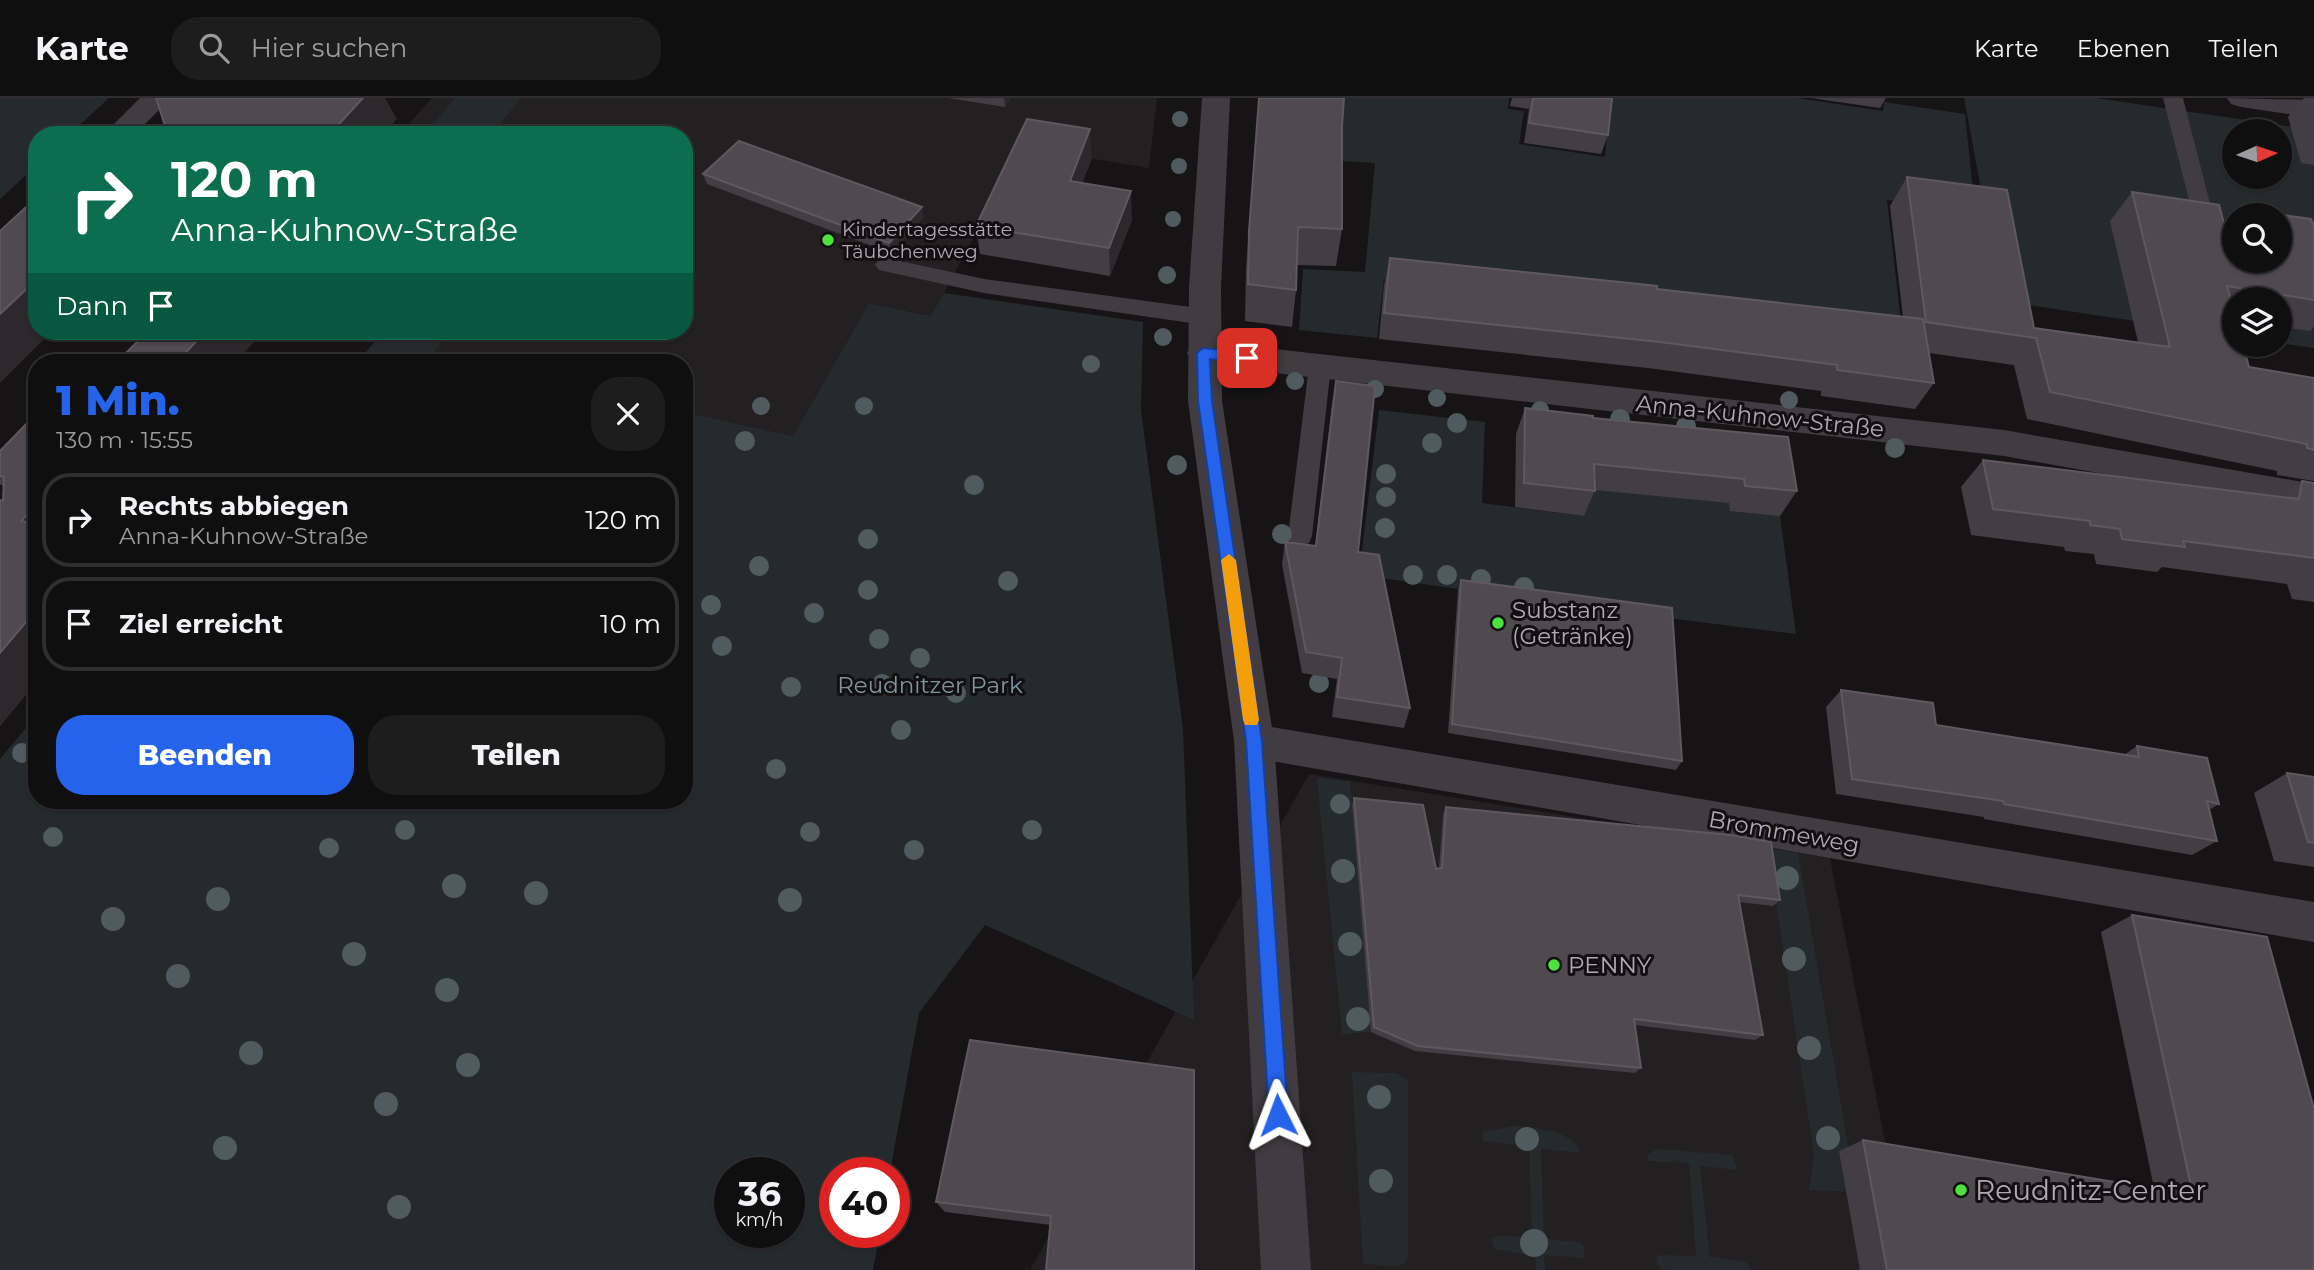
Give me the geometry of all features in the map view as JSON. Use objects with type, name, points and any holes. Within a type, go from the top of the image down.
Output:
[{"type":"street","points":[[127,126],[157,98]]},
{"type":"street","points":[[1216,98],[1204,335],[1205,401],[1254,741],[1275,1037],[1286,1270]]},
{"type":"street","points":[[2241,98],[2314,109]]},
{"type":"street","name":"Anna-Kuhnow-Straße","points":[[1204,335],[1320,366],[2004,443],[2314,498]]},
{"type":"street","name":"Brommeweg","points":[[1254,741],[2314,922]]},
{"type":"lane","points":[[2173,98],[2215,261]]},
{"type":"lane","points":[[886,265],[1204,335]]},
{"type":"lane","points":[[1300,536],[1320,366]]},
{"type":"shaded area","name":"Kindertagesstätte Täubchenweg","points":[[432,98],[1157,98],[1149,168],[1016,146],[1000,187],[932,316],[869,303],[793,436],[693,414],[693,354],[432,354],[443,340],[693,340],[693,126],[407,126]]},
{"type":"shaded area","points":[[1309,774],[1830,858],[1886,1147],[2314,1228],[2314,1270],[1030,1270]]},
{"type":"green space","points":[[0,98],[109,98],[79,126],[28,126],[28,173],[0,199]]},
{"type":"green space","points":[[455,98],[521,98],[498,126],[432,126]]},
{"type":"green space","points":[[1343,98],[1509,98],[1508,109],[1524,111],[1519,144],[1605,157],[1611,98],[1797,98],[1883,111],[1884,102],[1965,114],[1975,210],[1887,200],[1903,340],[1559,297],[1384,279],[1377,338],[1299,330],[1303,269],[1365,272],[1375,163],[1342,161]]},
{"type":"green space","points":[[1964,98],[2096,98],[2239,119],[2222,119],[2222,189],[2292,189],[2292,127],[2314,130],[2314,348],[2292,345],[2292,287],[2222,287],[2222,334],[2002,301]]},
{"type":"green space","name":"Reudnitzer Park","points":[[944,293],[1143,322],[1141,410],[1183,729],[1194,1020],[985,925],[919,1013],[893,1157],[819,1157],[819,1248],[877,1248],[873,1270],[0,1270],[0,759],[28,726],[28,809],[693,809],[693,414],[793,436],[869,303],[931,316]]},
{"type":"green space","points":[[376,340],[443,340],[433,354],[364,354]]},
{"type":"green space","points":[[1379,410],[1485,422],[1482,503],[1583,516],[1582,442],[1729,503],[1780,516],[1796,634],[1359,575]]},
{"type":"green space","points":[[1317,778],[1350,781],[1371,1032],[1342,1034]]},
{"type":"green space","points":[[1768,848],[1798,853],[1856,1192],[1809,1190],[1814,1155]]},
{"type":"green space","points":[[1352,1072],[1396,1073],[1408,1080],[1408,1257],[1405,1263],[1397,1266],[1363,1264]]},
{"type":"green space","points":[[1512,1126],[1558,1133],[1579,1149],[1578,1153],[1541,1149],[1544,1238],[1581,1243],[1585,1249],[1582,1258],[1544,1255],[1545,1270],[1536,1270],[1535,1256],[1495,1249],[1491,1239],[1496,1236],[1532,1237],[1529,1146],[1483,1141],[1483,1132]]},
{"type":"green space","points":[[1657,1149],[1732,1155],[1738,1170],[1700,1166],[1710,1257],[1746,1262],[1752,1270],[1672,1270],[1661,1269],[1657,1264],[1656,1257],[1661,1255],[1696,1256],[1689,1163],[1648,1161],[1648,1154]]},
{"type":"building","points":[[156,98],[363,98],[337,126],[165,126]]},
{"type":"building","points":[[1259,98],[1344,98],[1342,229],[1298,227],[1296,290],[1248,284],[1249,231]]},
{"type":"building","points":[[1533,98],[1612,98],[1608,135],[1529,123]]},
{"type":"building","points":[[1027,119],[1090,129],[1070,181],[1131,191],[1109,248],[976,226]]},
{"type":"building","points":[[739,141],[922,207],[889,243],[703,174]]},
{"type":"building","points":[[1907,177],[2007,190],[2034,328],[2170,347],[2132,192],[2219,205],[2222,216],[2222,273],[2292,273],[2292,216],[2311,219],[2314,227],[2314,300],[2292,296],[2292,287],[2222,287],[2222,357],[2246,357],[2249,367],[2314,378],[2314,450],[2307,448],[2307,444],[2050,392],[2036,338],[1926,322]]},
{"type":"building","points":[[28,205],[28,288],[0,314],[0,231]]},
{"type":"building","points":[[1390,258],[1657,286],[1657,289],[1923,319],[1934,383],[1837,370],[1837,365],[1660,342],[1384,313]]},
{"type":"building","points":[[139,340],[198,340],[184,354],[125,354]]},
{"type":"building","points":[[1336,381],[1375,386],[1358,552],[1379,555],[1410,708],[1337,697],[1342,658],[1306,652],[1285,542],[1316,546]]},
{"type":"building","points":[[1525,408],[1593,418],[1788,437],[1797,491],[1745,486],[1744,479],[1594,464],[1595,491],[1524,483]]},
{"type":"building","points":[[28,422],[28,514],[21,521],[28,522],[28,620],[0,653],[0,500],[3,501],[4,477],[0,476],[0,451]]},
{"type":"building","points":[[1983,460],[2299,499],[2302,481],[2314,483],[2314,558],[2183,541],[2185,547],[2122,539],[2120,529],[2090,525],[2090,521],[1993,509]]},
{"type":"building","points":[[1461,580],[1672,608],[1682,761],[1452,724]]},
{"type":"building","points":[[1841,690],[1933,703],[1936,725],[2139,757],[2137,746],[2207,758],[2219,804],[2207,801],[2217,841],[2004,804],[2003,801],[1852,779]]},
{"type":"building","points":[[2287,773],[2314,777],[2314,843],[2308,842]]},
{"type":"building","name":"PENNY","points":[[1354,798],[1423,805],[1436,869],[1442,868],[1446,807],[1730,835],[1771,842],[1780,900],[1738,895],[1763,1035],[1634,1019],[1641,1068],[1418,1046],[1374,1027]]},
{"type":"building","points":[[2132,915],[2267,937],[2314,1109],[2314,1270],[1887,1270],[1863,1140],[2193,1195]]},
{"type":"building","points":[[970,1040],[1194,1070],[1194,1270],[1046,1270],[1051,1216],[936,1202]]},
{"type":"slow traffic","points":[[1229,560],[1251,720]]},
{"type":"place","name":"Kindertagesstätte Täubchenweg","points":[[828,240]]},
{"type":"place","name":"Substanz (Getränke)","points":[[1498,623]]},
{"type":"place","name":"PENNY","points":[[1554,965]]},
{"type":"place","name":"Reudnitz-Center","points":[[1961,1190]]},
{"type":"route","points":[[1247,358],[1203,353],[1205,401],[1254,741],[1278,1115]]}]
